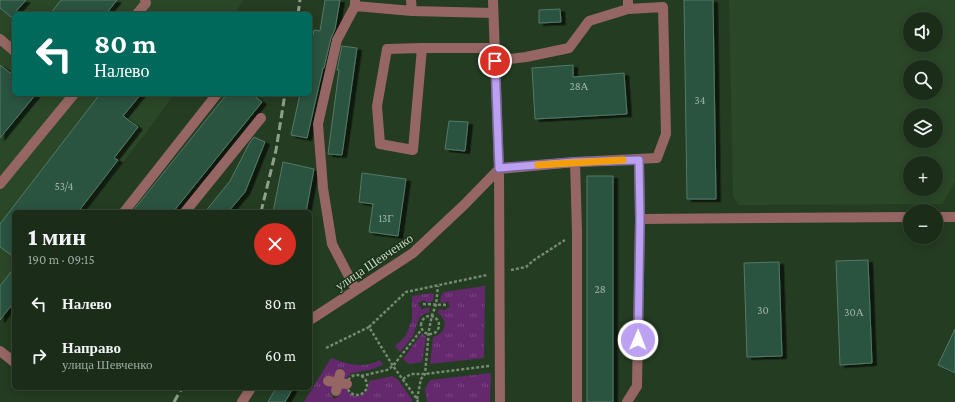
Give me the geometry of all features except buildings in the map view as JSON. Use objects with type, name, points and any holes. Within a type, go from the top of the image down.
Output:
[{"type":"street","points":[[139,12],[146,3],[145,0]]},
{"type":"street","points":[[493,0],[499,168],[500,402]]},
{"type":"street","points":[[356,290],[332,244],[323,188],[318,124],[337,40],[355,3],[411,3],[493,13]]},
{"type":"street","points":[[495,61],[526,57],[568,48],[589,21],[628,4],[664,7],[666,134],[657,158],[499,168]]},
{"type":"street","points":[[0,40],[12,49]]},
{"type":"street","points":[[422,48],[413,150],[380,144],[377,106],[387,49],[422,48],[494,48]]},
{"type":"street","points":[[0,184],[69,96]]},
{"type":"street","points":[[126,210],[214,96]]},
{"type":"street","points":[[187,210],[261,118]]},
{"type":"street","points":[[627,402],[637,386],[640,219],[639,160]]},
{"type":"street","points":[[575,162],[577,232],[577,402]]},
{"type":"street","name":"улица Шевченко","points":[[312,319],[414,253],[466,204],[499,168]]},
{"type":"street","points":[[640,219],[903,217]]},
{"type":"street","points":[[943,217],[955,217]]},
{"type":"street","points":[[0,351],[12,357]]},
{"type":"street","points":[[242,402],[250,390]]},
{"type":"path","points":[[326,348],[369,327],[406,292],[526,267],[534,260],[577,232]]},
{"type":"path","points":[[417,401],[421,378],[425,374],[429,334],[432,315],[436,305],[438,286]]},
{"type":"path","points":[[424,304],[446,306]]},
{"type":"path","points":[[432,315],[438,319],[440,325],[435,333],[429,334],[424,332],[421,323],[426,316],[432,315]]},
{"type":"path","points":[[369,327],[417,401]]},
{"type":"path","points":[[361,376],[387,370],[393,366],[422,329]]},
{"type":"path","points":[[403,379],[411,374],[425,374],[500,365]]},
{"type":"shaded area","points":[[0,0],[244,0],[235,12],[12,12],[12,96],[173,96],[143,137],[86,210],[12,210],[12,303],[0,306]]},
{"type":"shaded area","points":[[729,0],[955,0],[955,182],[942,204],[739,205],[733,196]]},
{"type":"green space","points":[[485,286],[484,358],[430,364],[433,337],[441,333],[445,323],[438,313],[439,309],[444,310],[450,307],[448,301],[445,303],[440,302],[441,296],[444,292]]},
{"type":"green space","points":[[432,293],[434,295],[433,301],[427,303],[425,300],[418,303],[422,310],[425,308],[430,308],[429,313],[425,313],[419,318],[413,336],[400,352],[395,346],[405,337],[412,320],[412,296]]},
{"type":"green space","points":[[422,333],[426,337],[422,362],[409,364],[403,359]]},
{"type":"green space","points":[[331,358],[356,365],[374,363],[380,360],[383,365],[369,370],[352,373],[346,378],[345,382],[340,381],[345,374],[341,368],[335,372],[337,376],[336,380],[330,379],[328,376],[322,380],[326,386],[335,384],[333,391],[330,393],[334,399],[340,395],[338,392],[340,385],[345,386],[347,391],[351,394],[359,396],[366,391],[369,381],[392,376],[398,380],[412,399],[412,402],[304,402]]},
{"type":"green space","points":[[491,373],[490,402],[427,402],[425,389],[430,380]]},
{"type":"railway","points":[[298,12],[300,0]]},
{"type":"railway","points":[[261,210],[276,150],[285,96]]},
{"type":"railway","points":[[174,402],[181,390]]},
{"type":"slow traffic","points":[[538,165],[623,160]]},
{"type":"route","points":[[495,61],[499,168],[575,162],[639,160],[640,219],[638,340]]}]
